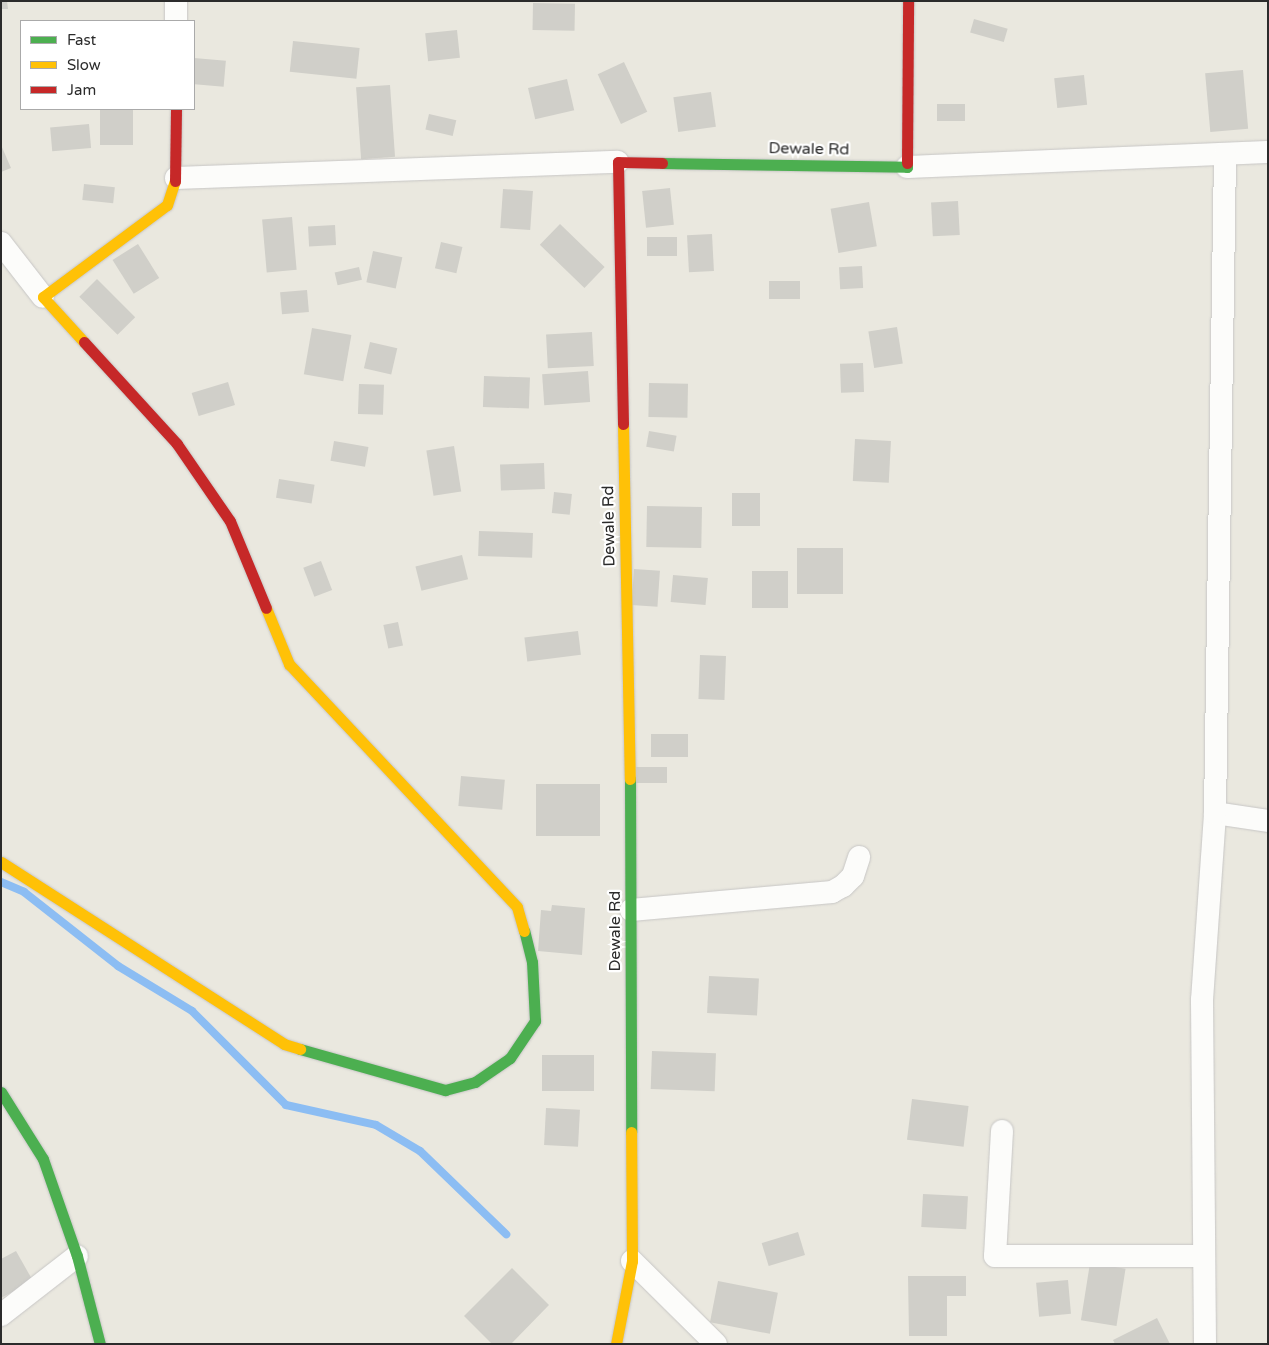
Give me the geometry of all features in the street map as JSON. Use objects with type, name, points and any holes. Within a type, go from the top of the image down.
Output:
[{"type":"street","points":[[176,1],[176,20]]},
{"type":"street","points":[[908,1],[908,167],[1268,152]]},
{"type":"street","points":[[43,297],[167,205],[176,178],[176,110]]},
{"type":"street","points":[[1205,1344],[1202,1000],[1215,813],[1225,154]]},
{"type":"street","points":[[176,178],[618,162]]},
{"type":"street","name":"Dewale Rd","points":[[616,1344],[632,1261],[631,910],[618,162],[908,167]]},
{"type":"street","points":[[1,244],[43,297],[177,444],[230,521],[289,664],[516,908],[532,962],[536,1022],[510,1058],[475,1082],[445,1090],[284,1044],[1,862]]},
{"type":"street","points":[[1215,813],[1268,821]]},
{"type":"street","points":[[631,910],[832,892],[843,886],[853,876],[859,857]]},
{"type":"street","points":[[1,1092],[43,1159],[77,1256],[90,1312],[100,1344]]},
{"type":"street","points":[[1002,1131],[995,1256],[1204,1256]]},
{"type":"street","points":[[1,1315],[77,1256]]},
{"type":"street","points":[[632,1261],[716,1344]]},
{"type":"building","points":[[1,1],[7,1],[8,9],[1,9]]},
{"type":"building","points":[[533,3],[575,4],[575,31],[533,30]]},
{"type":"building","points":[[974,19],[1008,29],[1004,42],[970,32]]},
{"type":"building","points":[[457,30],[460,58],[428,61],[425,33]]},
{"type":"building","points":[[293,41],[360,48],[356,79],[290,72]]},
{"type":"building","points":[[195,58],[226,61],[224,87],[195,84]]},
{"type":"building","points":[[624,62],[647,112],[621,124],[598,74]]},
{"type":"building","points":[[1243,70],[1248,129],[1210,132],[1205,73]]},
{"type":"building","points":[[1084,75],[1087,105],[1057,108],[1054,78]]},
{"type":"building","points":[[567,79],[574,110],[535,119],[528,88]]},
{"type":"building","points":[[390,85],[395,157],[361,159],[356,87]]},
{"type":"building","points":[[711,92],[716,127],[678,132],[673,97]]},
{"type":"building","points":[[937,104],[965,104],[965,121],[937,121]]},
{"type":"building","points":[[100,110],[133,110],[133,145],[100,145]]},
{"type":"building","points":[[429,114],[456,120],[453,136],[425,130]]},
{"type":"building","points":[[89,124],[91,148],[52,151],[50,127]]},
{"type":"building","points":[[1,145],[11,168],[1,172]]},
{"type":"building","points":[[84,184],[115,187],[113,203],[82,200]]},
{"type":"building","points":[[670,188],[674,225],[646,228],[642,191]]},
{"type":"building","points":[[503,189],[533,191],[530,230],[500,228]]},
{"type":"building","points":[[958,201],[960,235],[933,236],[931,202]]},
{"type":"building","points":[[869,202],[877,246],[838,253],[831,209]]},
{"type":"building","points":[[292,217],[297,270],[267,272],[262,220]]},
{"type":"building","points":[[560,224],[605,267],[584,288],[540,245]]},
{"type":"building","points":[[335,225],[336,245],[309,246],[308,226]]},
{"type":"building","points":[[712,234],[714,271],[689,272],[687,235]]},
{"type":"building","points":[[647,237],[677,237],[677,256],[647,256]]},
{"type":"building","points":[[441,242],[462,247],[456,273],[435,268]]},
{"type":"building","points":[[138,244],[159,278],[134,294],[113,260]]},
{"type":"building","points":[[373,251],[402,257],[396,289],[366,282]]},
{"type":"building","points":[[862,266],[863,288],[840,289],[839,267]]},
{"type":"building","points":[[359,267],[362,280],[338,285],[335,273]]},
{"type":"building","points":[[97,279],[135,317],[118,335],[79,297]]},
{"type":"building","points":[[769,281],[800,281],[800,299],[769,299]]},
{"type":"building","points":[[307,290],[309,312],[282,314],[280,292]]},
{"type":"building","points":[[897,327],[903,364],[874,368],[868,332]]},
{"type":"building","points":[[312,328],[351,335],[343,381],[304,374]]},
{"type":"building","points":[[592,332],[594,366],[548,368],[546,334]]},
{"type":"building","points":[[370,342],[397,348],[391,375],[364,368]]},
{"type":"building","points":[[863,363],[864,392],[841,393],[840,364]]},
{"type":"building","points":[[588,371],[590,402],[544,405],[542,374]]},
{"type":"building","points":[[484,376],[530,378],[529,409],[483,407]]},
{"type":"building","points":[[228,382],[235,405],[199,416],[192,393]]},
{"type":"building","points":[[649,383],[688,384],[687,418],[648,417]]},
{"type":"building","points":[[359,384],[384,385],[383,415],[358,414]]},
{"type":"building","points":[[649,431],[677,436],[674,452],[646,447]]},
{"type":"building","points":[[855,439],[891,441],[889,483],[853,481]]},
{"type":"building","points":[[334,441],[368,447],[365,467],[331,461]]},
{"type":"building","points":[[454,446],[461,491],[434,496],[426,450]]},
{"type":"building","points":[[544,463],[545,489],[501,491],[500,465]]},
{"type":"building","points":[[279,479],[315,485],[312,503],[276,498]]},
{"type":"building","points":[[554,492],[572,494],[570,515],[552,513]]},
{"type":"building","points":[[732,493],[760,493],[760,526],[732,526]]},
{"type":"building","points":[[647,506],[702,507],[701,548],[646,547]]},
{"type":"building","points":[[479,531],[533,533],[532,558],[478,556]]},
{"type":"building","points":[[797,548],[843,548],[843,594],[797,594]]},
{"type":"building","points":[[462,555],[468,579],[421,591],[415,567]]},
{"type":"building","points":[[321,561],[332,590],[314,597],[303,568]]},
{"type":"building","points":[[634,569],[660,571],[657,607],[631,605]]},
{"type":"building","points":[[752,571],[788,571],[788,608],[752,608]]},
{"type":"building","points":[[673,575],[708,578],[706,605],[671,602]]},
{"type":"building","points":[[398,622],[403,645],[388,649],[383,625]]},
{"type":"building","points":[[578,631],[581,655],[527,661],[524,638]]},
{"type":"building","points":[[700,655],[726,656],[724,700],[698,699]]},
{"type":"building","points":[[651,734],[688,734],[688,757],[651,757]]},
{"type":"building","points":[[636,767],[667,767],[667,783],[636,783]]},
{"type":"building","points":[[461,776],[505,780],[502,810],[458,806]]},
{"type":"building","points":[[536,784],[600,784],[600,836],[536,836]]},
{"type":"building","points":[[552,905],[585,908],[582,955],[538,951],[541,910],[551,911]]},
{"type":"building","points":[[709,976],[759,979],[757,1016],[707,1013]]},
{"type":"building","points":[[652,1051],[716,1053],[715,1091],[651,1089]]},
{"type":"building","points":[[542,1055],[594,1055],[594,1091],[542,1091]]},
{"type":"building","points":[[912,1099],[969,1106],[964,1147],[907,1140]]},
{"type":"building","points":[[546,1108],[580,1110],[578,1147],[544,1145]]},
{"type":"building","points":[[923,1194],[968,1196],[966,1229],[921,1227]]},
{"type":"building","points":[[798,1232],[805,1255],[769,1266],[762,1243]]},
{"type":"building","points":[[16,1251],[33,1281],[1,1298],[1,1259]]},
{"type":"building","points":[[1090,1263],[1126,1269],[1116,1326],[1081,1320]]},
{"type":"building","points":[[512,1268],[549,1305],[511,1344],[492,1344],[464,1316]]},
{"type":"building","points":[[908,1276],[966,1276],[966,1296],[947,1296],[947,1336],[909,1336]]},
{"type":"building","points":[[1068,1280],[1071,1314],[1039,1317],[1036,1283]]},
{"type":"building","points":[[718,1281],[778,1293],[770,1334],[710,1322]]},
{"type":"building","points":[[1157,1318],[1170,1344],[1115,1344],[1113,1340]]},
{"type":"waterway","points":[[1,882],[24,892],[118,966],[192,1011],[286,1105],[376,1125],[420,1151],[506,1234]]},
{"type":"traffic: fast","points":[[662,163],[907,167],[907,163]]},
{"type":"traffic: fast","points":[[630,779],[631,1132]]},
{"type":"traffic: fast","points":[[300,1049],[445,1090],[475,1082],[510,1058],[535,1021],[532,962],[524,931]]},
{"type":"traffic: fast","points":[[1,1092],[43,1159],[77,1256],[100,1344]]},
{"type":"traffic: slow","points":[[84,342],[43,297],[167,205],[175,181]]},
{"type":"traffic: slow","points":[[623,424],[630,779]]},
{"type":"traffic: slow","points":[[266,608],[289,664],[517,907],[524,931]]},
{"type":"traffic: slow","points":[[1,862],[284,1044],[300,1049]]},
{"type":"traffic: slow","points":[[616,1344],[632,1261],[631,1132]]},
{"type":"traffic: jam","points":[[907,163],[908,1]]},
{"type":"traffic: jam","points":[[175,181],[176,110]]},
{"type":"traffic: jam","points":[[623,424],[618,162],[662,163]]},
{"type":"traffic: jam","points":[[84,342],[177,444],[230,521],[266,608]]}]
